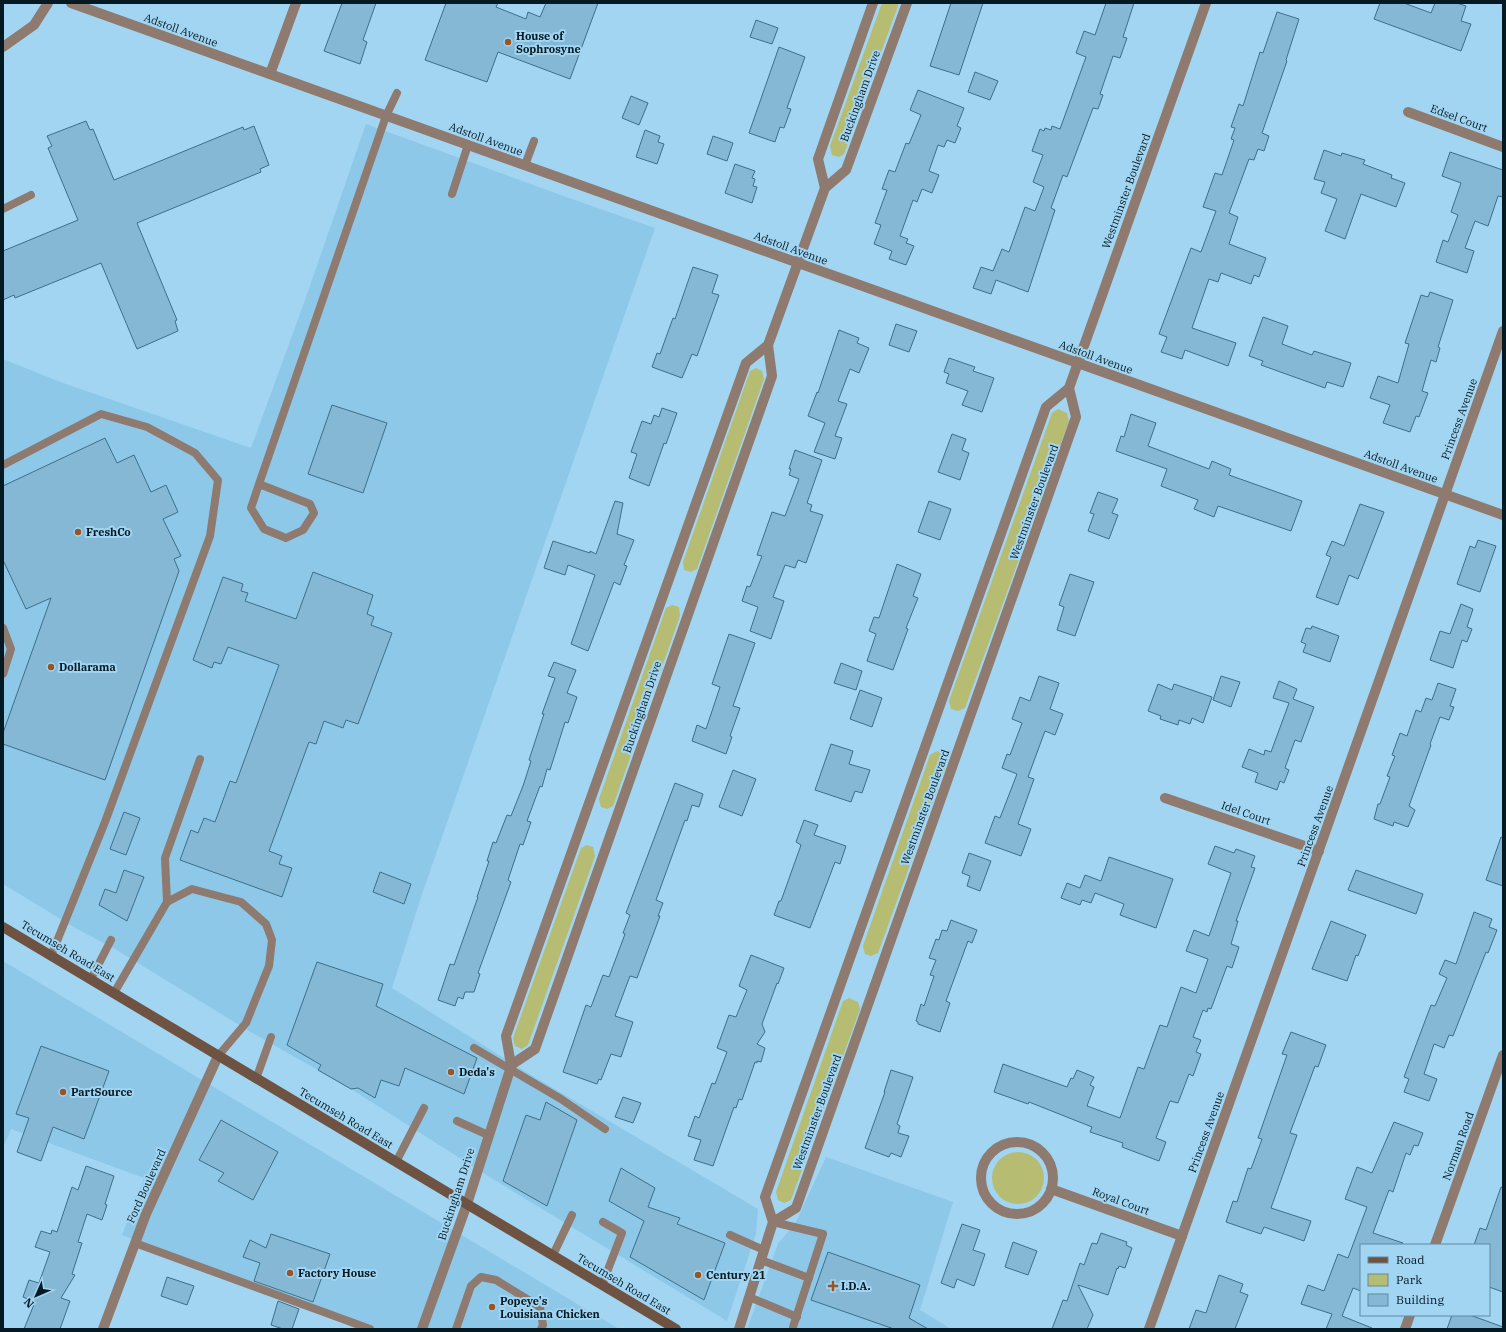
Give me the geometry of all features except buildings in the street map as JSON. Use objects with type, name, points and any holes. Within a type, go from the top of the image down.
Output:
[{"type":"main road","name":"Tecumseh Road East","points":[[3,927],[676,1329]]},
{"type":"street","points":[[3,47],[34,26],[48,3]]},
{"type":"street","name":"Adstoll Avenue","points":[[71,3],[1503,515]]},
{"type":"street","points":[[270,74],[296,3]]},
{"type":"street","name":"Buckingham Drive","points":[[825,188],[818,159],[873,3]]},
{"type":"street","name":"Buckingham Drive","points":[[510,1067],[535,1049],[772,376],[768,345],[825,188],[846,170],[907,3]]},
{"type":"street","name":"Westminster Boulevard","points":[[1068,388],[1076,417],[796,1208],[773,1222],[765,1197],[1046,407],[1068,388],[1206,3]]},
{"type":"street","name":"Edsel Court","points":[[1408,112],[1503,147]]},
{"type":"street","name":"Princess Avenue","points":[[1149,1329],[1503,331]]},
{"type":"street","name":"Buckingham Drive","points":[[422,1329],[467,1204],[510,1067],[506,1036],[746,363],[768,345]]},
{"type":"street","name":"Idel Court","points":[[1165,798],[1319,851]]},
{"type":"street","name":"Norman Road","points":[[1435,1244],[1503,1055]]},
{"type":"street","name":"Ford Boulevard","points":[[103,1329],[146,1214],[218,1056]]},
{"type":"street","points":[[1013,1142],[1025,1143],[1039,1149],[1048,1158],[1052,1168],[1053,1181],[1051,1189],[1042,1204],[1031,1211],[1020,1213],[1008,1212],[997,1207],[988,1199],[984,1192],[982,1170],[987,1158],[994,1150],[1005,1144],[1013,1142]]},
{"type":"street","name":"Royal Court","points":[[1051,1189],[1182,1236]]},
{"type":"street","points":[[739,1329],[773,1222]]},
{"type":"street","points":[[1405,1329],[1410,1316]]},
{"type":"lane","points":[[259,484],[310,504],[314,513],[303,530],[286,538],[264,529],[251,508],[259,484],[386,116],[397,93]]},
{"type":"lane","points":[[525,165],[534,141]]},
{"type":"lane","points":[[452,194],[468,145]]},
{"type":"lane","points":[[3,208],[31,195]]},
{"type":"lane","points":[[3,465],[101,414],[147,427],[195,453],[218,480],[210,536],[105,822],[51,956]]},
{"type":"lane","points":[[3,628],[11,649],[3,674]]},
{"type":"lane","points":[[167,902],[164,858],[200,759]]},
{"type":"lane","points":[[114,993],[167,902],[192,889],[240,902],[266,924],[272,940],[269,966],[246,1022],[218,1056]]},
{"type":"lane","points":[[91,979],[110,940]]},
{"type":"lane","points":[[256,1078],[271,1036]]},
{"type":"lane","points":[[474,1048],[510,1067],[605,1129]]},
{"type":"lane","points":[[396,1162],[424,1108]]},
{"type":"lane","points":[[457,1121],[488,1135]]},
{"type":"lane","points":[[553,1255],[572,1215]]},
{"type":"lane","points":[[602,1285],[622,1233],[603,1222]]},
{"type":"lane","points":[[773,1222],[823,1234],[793,1327]]},
{"type":"lane","points":[[730,1235],[764,1250]]},
{"type":"lane","points":[[135,1243],[370,1329]]},
{"type":"lane","points":[[761,1260],[809,1278]]},
{"type":"lane","points":[[456,1329],[471,1286],[481,1276],[496,1280],[540,1307],[543,1325],[541,1329]]},
{"type":"lane","points":[[749,1297],[797,1317]]},
{"type":"shaded area","points":[[366,124],[655,228],[422,894],[392,988],[526,1072],[758,1209],[756,1234],[727,1321],[488,1176],[351,1089],[249,1031],[115,949],[77,929],[3,884],[3,359],[63,383],[251,448],[304,303]]},
{"type":"shaded area","points":[[3,961],[619,1329],[372,1329],[122,1235],[144,1178],[11,1129],[3,1148]]},
{"type":"shaded area","points":[[826,1157],[953,1202],[920,1310],[951,1329],[747,1329],[778,1244],[797,1220]]},
{"type":"green space","points":[[882,3],[899,3],[844,154],[839,157],[832,155],[830,146]]},
{"type":"green space","points":[[756,368],[762,371],[764,379],[697,569],[691,572],[684,570],[683,562],[750,371]]},
{"type":"green space","points":[[1058,409],[1067,413],[1069,421],[965,708],[958,711],[951,709],[949,701],[1052,413]]},
{"type":"green space","points":[[672,605],[679,607],[680,616],[613,806],[607,809],[601,807],[599,799],[666,608]]},
{"type":"green space","points":[[937,751],[945,755],[947,763],[878,953],[871,956],[865,954],[863,946],[930,755]]},
{"type":"green space","points":[[587,845],[593,847],[595,856],[528,1045],[522,1049],[515,1046],[513,1038],[581,848]]},
{"type":"green space","points":[[849,998],[858,1002],[860,1009],[791,1200],[784,1203],[778,1200],[776,1192],[843,1001]]},
{"type":"green space","points":[[1018,1152],[1028,1154],[1036,1160],[1042,1168],[1044,1178],[1042,1188],[1036,1196],[1028,1202],[1018,1204],[1008,1202],[1000,1196],[994,1188],[992,1178],[994,1168],[1000,1160],[1008,1154]]},
{"type":"place","name":"House of Sophrosyne","points":[[508,42]]},
{"type":"place","name":"FreshCo","points":[[78,532]]},
{"type":"place","name":"Dollarama","points":[[51,667]]},
{"type":"place","name":"Deda's","points":[[451,1072]]},
{"type":"place","name":"PartSource","points":[[63,1092]]},
{"type":"place","name":"Factory House","points":[[290,1273]]},
{"type":"place","name":"Century 21","points":[[698,1275]]},
{"type":"place","name":"I.D.A.","points":[[833,1286]]},
{"type":"place","name":"Popeye's Louisiana Chicken","points":[[492,1307]]}]
